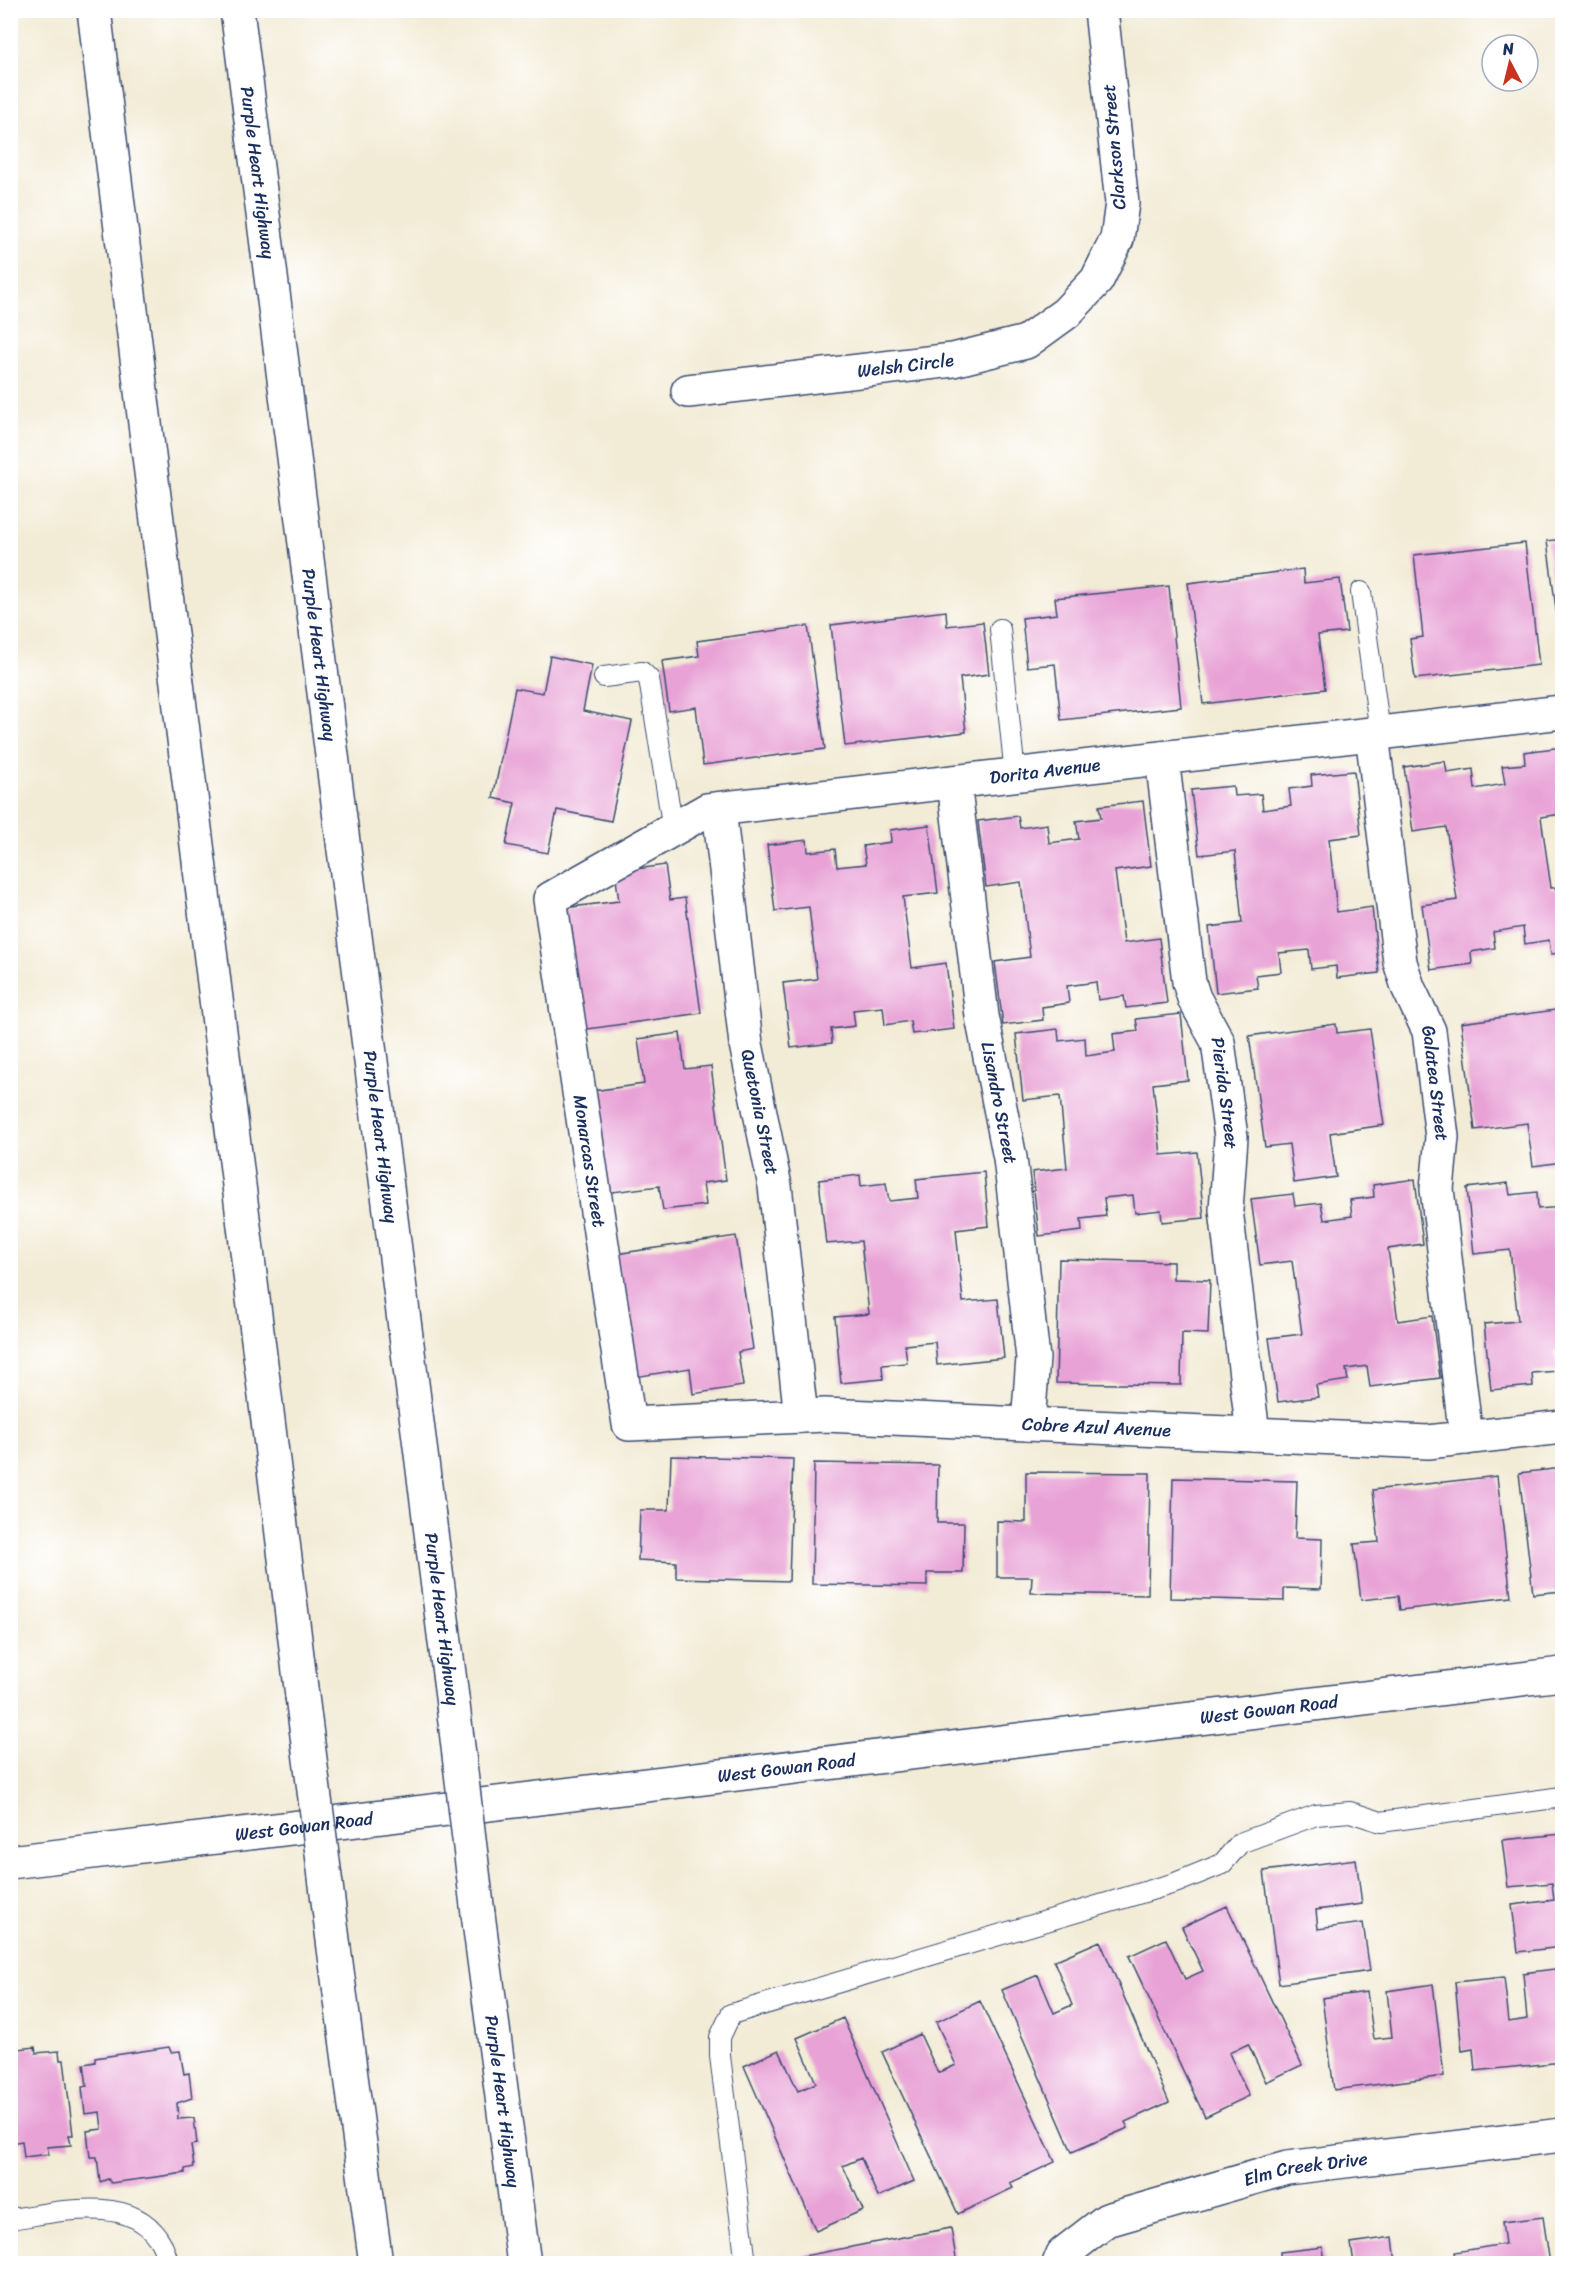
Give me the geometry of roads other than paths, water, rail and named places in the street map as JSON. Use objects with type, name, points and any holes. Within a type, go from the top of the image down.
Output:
[{"type":"main road","points":[[94,10],[302,1696],[376,2264]]},
{"type":"main road","name":"Purple Heart Highway","points":[[237,10],[524,2264]]},
{"type":"main road","name":"Clarkson Street","points":[[1097,280],[1117,239],[1122,203],[1101,10]]},
{"type":"main road","name":"Welsh Circle","points":[[688,391],[953,360],[1026,342],[1066,313],[1097,280]]},
{"type":"main road","name":"Dorita Avenue","points":[[550,898],[707,810],[1563,712]]},
{"type":"main road","name":"Galatea Street","points":[[1376,733],[1400,962],[1408,987],[1430,1031],[1443,1137],[1437,1189],[1466,1438]]},
{"type":"main road","name":"Pierida Street","points":[[1162,758],[1189,981],[1194,998],[1218,1042],[1231,1137],[1226,1210],[1253,1434]]},
{"type":"main road","name":"Lisandro Street","points":[[954,782],[982,1016],[1010,1158],[1033,1358],[1028,1424]]},
{"type":"main road","name":"Quetonia Street","points":[[719,809],[746,1044],[775,1186],[801,1416]]},
{"type":"main road","name":"Monarcas Street","points":[[550,898],[629,1424]]},
{"type":"main road","name":"Cobre Azul Avenue","points":[[629,1424],[801,1416],[1428,1442],[1563,1427]]},
{"type":"main road","name":"West Gowan Road","points":[[10,1862],[1563,1674]]},
{"type":"main road","name":"Elm Creek Drive","points":[[1061,2259],[1107,2220],[1287,2168],[1563,2135]]},
{"type":"lane","points":[[1361,592],[1376,733]]},
{"type":"lane","points":[[1000,629],[1015,774]]},
{"type":"lane","points":[[604,677],[642,672],[649,680],[673,830]]},
{"type":"lane","points":[[746,2264],[720,2056],[720,2037],[731,2014],[1175,1883],[1222,1864],[1240,1843],[1316,1815],[1350,1812],[1381,1822],[1563,1797]]},
{"type":"lane","points":[[10,2219],[96,2208],[133,2217],[158,2237],[169,2264]]}]
